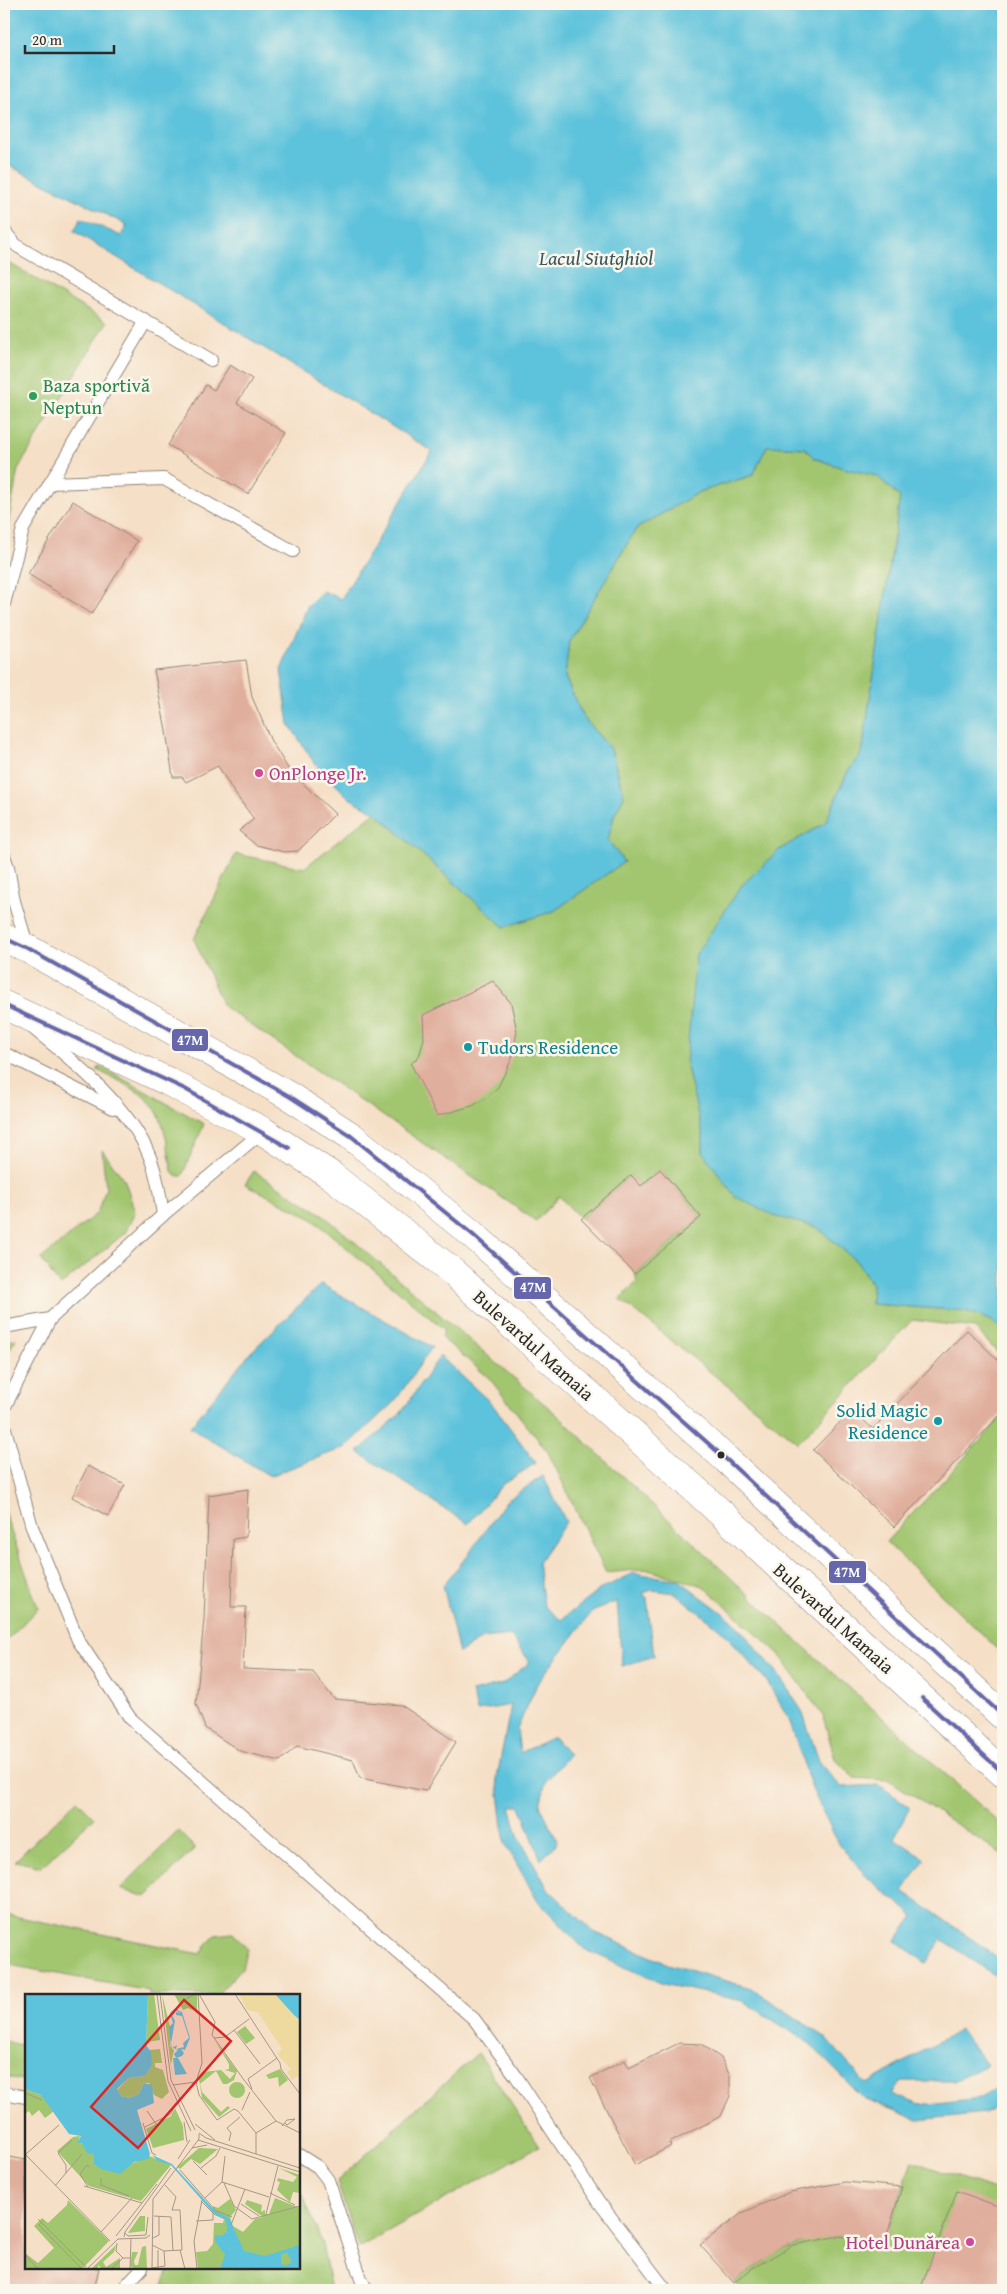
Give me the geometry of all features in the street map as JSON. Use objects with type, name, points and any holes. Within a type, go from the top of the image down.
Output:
[{"type":"main road","points":[[4,938],[28,949],[289,1096],[351,1136],[472,1234],[727,1460],[1003,1716]]},
{"type":"main road","name":"Bulevardul Mamaia","points":[[4,1005],[167,1080],[262,1131],[332,1176],[448,1268],[698,1492],[1003,1773]]},
{"type":"lane","points":[[4,231],[17,246],[211,360]]},
{"type":"lane","points":[[4,604],[23,529],[146,321]]},
{"type":"lane","points":[[50,483],[164,478],[293,551]]},
{"type":"lane","points":[[4,856],[8,867],[14,901],[28,949]]},
{"type":"lane","points":[[4,1005],[69,1057],[124,1113],[149,1155],[158,1185],[163,1215]]},
{"type":"lane","points":[[4,1053],[124,1113]]},
{"type":"lane","points":[[4,1408],[50,1319],[163,1215],[262,1131]]},
{"type":"lane","points":[[4,1327],[50,1319]]},
{"type":"lane","points":[[4,1425],[32,1527],[78,1640],[130,1718],[474,2019],[516,2076],[599,2202],[666,2290]]},
{"type":"lane","points":[[4,2093],[25,2097]]},
{"type":"lane","points":[[300,2156],[318,2167],[328,2180],[361,2279],[367,2290]]},
{"type":"lane","points":[[126,2290],[128,2283],[141,2269]]},
{"type":"green space","name":"Baza sportivă Neptun","points":[[4,260],[107,322],[18,469],[4,547]]},
{"type":"green space","points":[[767,446],[805,448],[814,458],[843,468],[877,476],[900,497],[862,753],[848,771],[825,823],[779,850],[686,1063],[703,1135],[703,1153],[774,1216],[817,1227],[858,1263],[872,1284],[871,1304],[966,1311],[992,1321],[1003,1332],[1003,1359],[975,1328],[912,1320],[798,1443],[620,1299],[637,1282],[635,1274],[701,1217],[660,1169],[641,1186],[631,1175],[581,1219],[559,1196],[536,1221],[223,1006],[194,939],[236,854],[304,868],[375,812],[504,927],[554,911],[624,862],[608,840],[614,815],[624,796],[611,750],[583,717],[565,677],[569,641],[636,529],[699,492],[753,475]]},
{"type":"green space","points":[[100,1066],[204,1124],[182,1176],[176,1176],[172,1171],[160,1117],[153,1106],[145,1097],[133,1089],[97,1070]]},
{"type":"green space","points":[[102,1150],[125,1181],[135,1212],[125,1233],[60,1286],[41,1259],[97,1213],[106,1188]]},
{"type":"green space","points":[[254,1171],[322,1214],[555,1413],[803,1646],[1003,1826],[1003,1855],[889,1780],[854,1778],[835,1759],[823,1716],[779,1654],[703,1586],[645,1569],[606,1573],[548,1452],[489,1378],[442,1338],[444,1329],[311,1218],[245,1184]]},
{"type":"green space","points":[[16,1339],[4,1359],[4,1341]]},
{"type":"green space","points":[[1003,1416],[1003,1654],[886,1542]]},
{"type":"green space","points":[[4,1511],[38,1608],[4,1643]]},
{"type":"green space","points":[[77,1800],[94,1817],[41,1867],[15,1861]]},
{"type":"green space","points":[[178,1831],[195,1848],[147,1897],[120,1889]]},
{"type":"green space","points":[[4,1914],[200,1954],[215,1935],[233,1933],[247,1948],[242,1968],[218,1994],[149,1994],[149,1991],[4,1964]]},
{"type":"green space","points":[[4,2041],[25,2046],[25,2081],[4,2076]]},
{"type":"green space","points":[[478,2053],[539,2146],[358,2248],[337,2181]]},
{"type":"green space","points":[[912,2161],[1003,2193],[1003,2290],[741,2290],[734,2283],[770,2258],[810,2240],[844,2236],[884,2244]]},
{"type":"green space","points":[[300,2192],[304,2197],[322,2244],[331,2290],[259,2290],[234,2284],[232,2290],[161,2290],[170,2269],[300,2269]]},
{"type":"water","name":"Lacul Siutghiol","points":[[4,4],[1003,4],[1003,1332],[992,1321],[966,1311],[871,1304],[872,1284],[858,1263],[817,1227],[774,1216],[735,1196],[703,1153],[703,1135],[686,1063],[696,954],[742,885],[779,850],[825,823],[848,771],[862,753],[900,497],[877,476],[843,468],[814,458],[805,448],[767,446],[753,475],[699,492],[636,529],[569,641],[565,677],[583,717],[611,750],[624,796],[614,815],[608,840],[624,862],[554,911],[504,927],[375,812],[349,798],[315,764],[289,724],[281,670],[308,605],[323,591],[341,599],[432,451],[74,231],[81,218],[121,236],[127,225],[4,163]]},
{"type":"water","points":[[321,1284],[432,1347],[395,1401],[346,1447],[270,1476],[190,1427],[251,1352]]},
{"type":"water","points":[[440,1356],[492,1404],[536,1463],[503,1484],[468,1524],[358,1452],[401,1413]]},
{"type":"water","points":[[543,1476],[566,1522],[538,1563],[544,1606],[561,1620],[599,1590],[634,1573],[679,1580],[732,1620],[776,1671],[802,1711],[819,1761],[841,1787],[879,1785],[910,1807],[894,1838],[925,1859],[903,1891],[1003,1961],[1003,1981],[942,1939],[926,1963],[896,1941],[914,1916],[867,1877],[838,1843],[812,1789],[789,1719],[766,1680],[722,1631],[675,1593],[652,1590],[643,1593],[647,1598],[654,1656],[622,1666],[617,1601],[592,1612],[538,1682],[517,1729],[520,1753],[554,1737],[569,1755],[546,1781],[540,1805],[558,1842],[541,1860],[520,1806],[510,1806],[518,1835],[548,1889],[594,1932],[668,1964],[751,1988],[825,2037],[866,2084],[960,2030],[987,2065],[954,2081],[902,2081],[892,2094],[920,2105],[980,2098],[1003,2085],[1003,2103],[985,2113],[918,2120],[863,2098],[809,2043],[743,2001],[663,1984],[584,1949],[537,1900],[505,1843],[497,1777],[511,1705],[477,1711],[472,1692],[503,1684],[530,1662],[510,1635],[483,1638],[459,1653],[443,1585],[468,1555],[506,1501]]},
{"type":"building","points":[[230,365],[252,379],[237,403],[286,433],[248,494],[168,445],[206,385],[214,390]]},
{"type":"building","points":[[73,501],[137,541],[92,614],[28,574]]},
{"type":"building","points":[[246,660],[252,697],[271,741],[289,770],[335,814],[298,851],[284,852],[256,845],[239,831],[254,819],[233,791],[218,766],[186,782],[182,777],[173,777],[154,670]]},
{"type":"building","name":"Tudors Residence","points":[[493,981],[511,1003],[517,1031],[512,1059],[498,1087],[485,1099],[472,1106],[437,1116],[411,1064],[419,1056],[424,1039],[423,1015]]},
{"type":"building","points":[[660,1169],[701,1217],[635,1274],[581,1219],[631,1175],[641,1186]]},
{"type":"building","name":"Solid Magic Residence","points":[[967,1330],[1003,1365],[1003,1412],[894,1527],[813,1450],[852,1410],[873,1429]]},
{"type":"building","points":[[88,1466],[125,1485],[108,1516],[72,1497]]},
{"type":"building","points":[[248,1489],[246,1537],[233,1539],[231,1607],[246,1607],[243,1669],[313,1672],[334,1699],[401,1705],[456,1742],[426,1791],[360,1778],[353,1760],[297,1746],[280,1761],[240,1751],[205,1728],[196,1704],[204,1619],[209,1495]]},
{"type":"building","points":[[679,2043],[701,2044],[721,2058],[730,2076],[730,2096],[721,2116],[669,2143],[671,2146],[635,2165],[590,2078],[625,2060],[629,2068]]},
{"type":"building","points":[[4,2156],[25,2160],[25,2269],[99,2269],[94,2290],[4,2290]]},
{"type":"building","points":[[845,2182],[902,2187],[884,2245],[839,2236],[793,2245],[751,2269],[734,2283],[700,2245],[742,2213],[790,2192]]},
{"type":"building","name":"Hotel Dunărea","points":[[957,2191],[1003,2208],[1003,2277],[998,2290],[920,2290]]},
{"type":"transit line","name":"47M","points":[[4,938],[28,949],[289,1096],[351,1136],[472,1234],[727,1460],[1003,1716]]},
{"type":"transit line","name":"47M","points":[[4,1005],[185,1089],[289,1148]]},
{"type":"transit line","name":"47M","points":[[922,1698],[1003,1773]]},
{"type":"place","name":"Baza sportivă Neptun","points":[[33,396]]},
{"type":"place","name":"OnPlonge Jr.","points":[[259,773]]},
{"type":"place","name":"Tudors Residence","points":[[468,1047]]},
{"type":"place","name":"Solid Magic Residence","points":[[938,1421]]},
{"type":"place","name":"Hotel Dunărea","points":[[970,2242]]}]
